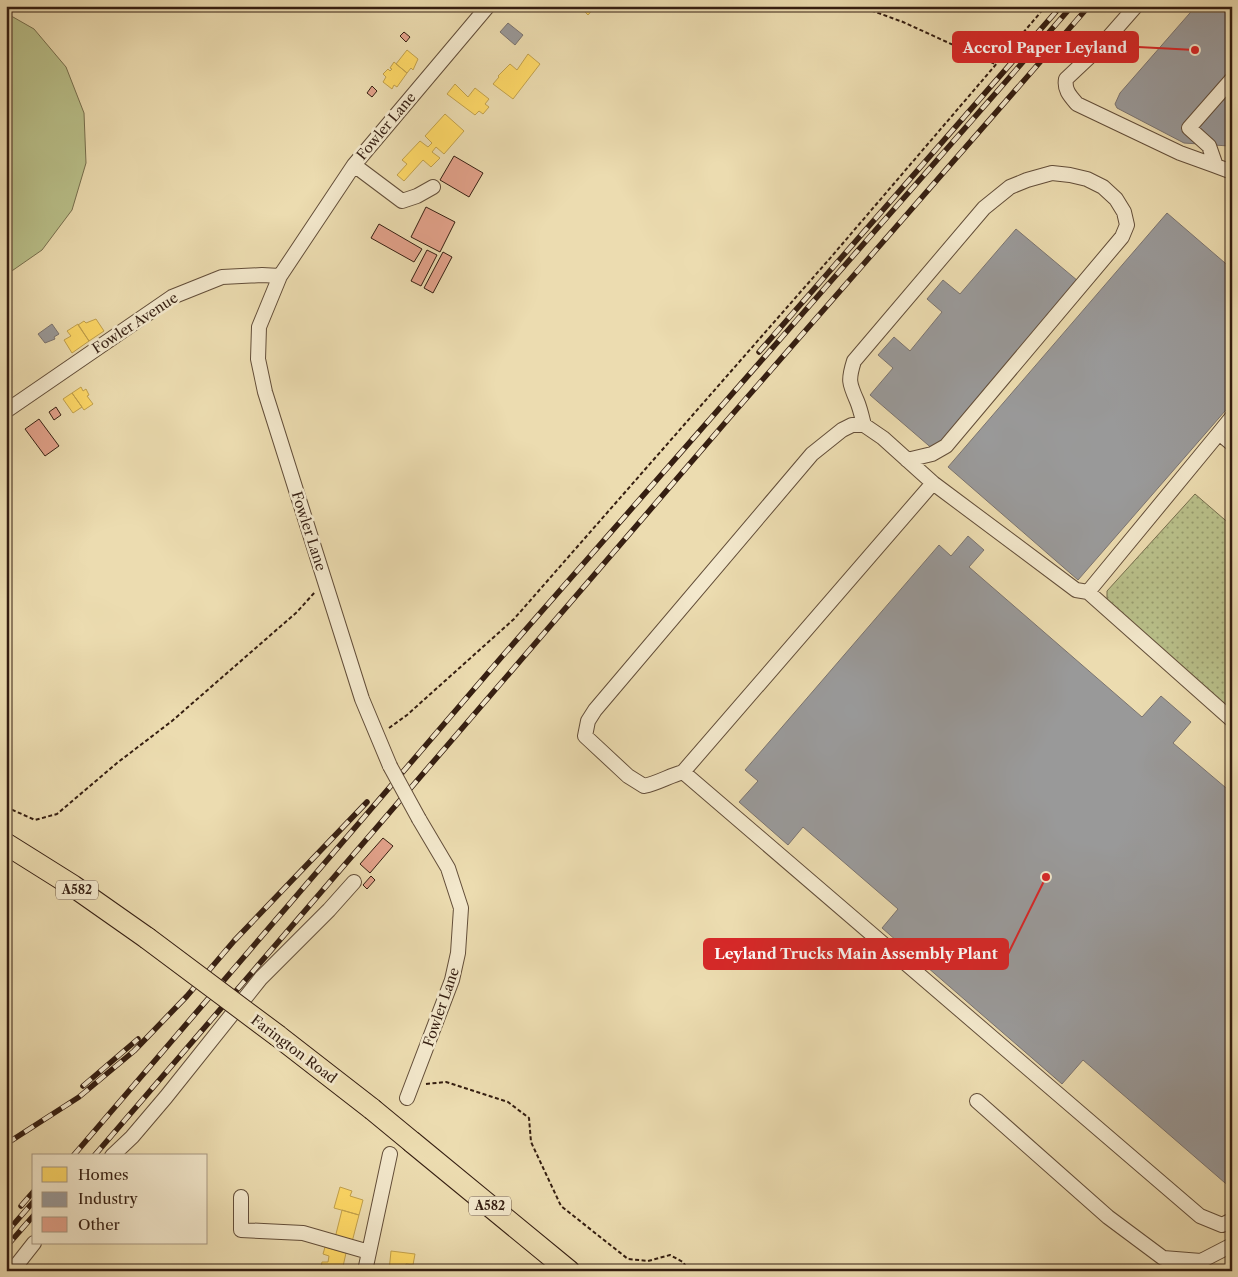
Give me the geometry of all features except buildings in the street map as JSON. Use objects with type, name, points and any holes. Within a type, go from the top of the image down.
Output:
[{"type":"highway","name":"Farington Road","points":[[6,844],[72,886],[147,938],[278,1036],[372,1109],[568,1271]]},
{"type":"street","name":"Fowler Lane","points":[[409,1093],[452,980],[458,953],[461,908],[448,868],[390,766],[362,699],[265,392],[258,358],[259,327],[280,276],[354,165],[488,6]]},
{"type":"street","points":[[1136,6],[1100,47],[1070,74],[1066,79],[1065,86],[1067,91],[1077,104],[1180,153],[1232,172]]},
{"type":"street","points":[[1216,166],[1210,146],[1189,128],[1232,79]]},
{"type":"street","points":[[354,165],[402,201],[418,196],[433,187]]},
{"type":"street","points":[[864,425],[858,402],[849,382],[849,375],[854,361],[984,208],[1010,187],[1052,173],[1087,179],[1103,187],[1116,199],[1124,212],[1128,225],[1122,237],[946,446],[932,454],[907,460]]},
{"type":"street","name":"Fowler Avenue","points":[[6,412],[172,297],[222,277],[280,276]]},
{"type":"street","points":[[1088,592],[1232,416]]},
{"type":"street","points":[[933,483],[683,772],[668,776],[657,784],[644,786],[628,776],[585,736],[588,720],[595,710],[812,454],[842,430],[852,425],[864,425],[883,438],[933,483],[1076,590],[1088,592],[1232,720]]},
{"type":"street","points":[[1218,433],[1232,444]]},
{"type":"street","points":[[683,772],[1200,1216],[1222,1225],[1232,1220]]},
{"type":"street","points":[[114,1154],[132,1137],[166,1097],[261,978],[354,882]]},
{"type":"street","points":[[977,1101],[1108,1217],[1163,1258],[1201,1261],[1232,1245]]},
{"type":"street","points":[[365,1271],[390,1154]]},
{"type":"street","points":[[241,1197],[241,1230],[303,1233],[369,1252]]},
{"type":"street","points":[[12,1271],[33,1244]]},
{"type":"path","points":[[859,6],[903,22],[994,64]]},
{"type":"path","points":[[377,737],[407,715],[514,619],[832,256],[994,64],[1046,6]]},
{"type":"path","points":[[6,806],[35,820],[57,814],[117,763],[187,708],[297,612],[325,581]]},
{"type":"path","points":[[409,1093],[446,1082],[508,1102],[529,1118],[531,1142],[562,1206],[628,1259],[648,1261],[670,1255],[683,1262],[689,1271]]},
{"type":"green space","points":[[6,13],[34,29],[66,67],[84,113],[86,163],[72,210],[42,250],[6,275]]},
{"type":"green space","points":[[1195,494],[1232,526],[1232,715],[1107,605],[1107,591]]},
{"type":"railway","points":[[759,352],[1061,6]]},
{"type":"railway","points":[[75,1154],[499,660],[1072,6]]},
{"type":"railway","points":[[96,1154],[730,417],[1089,6]]},
{"type":"railway","points":[[6,1144],[79,1097],[134,1051],[187,996],[234,941],[367,802]]},
{"type":"railway","points":[[83,1086],[138,1039]]},
{"type":"railway","points":[[21,1206],[32,1193]]},
{"type":"railway","points":[[6,1233],[32,1203]]},
{"type":"railway","points":[[6,1247],[32,1217]]},
{"type":"place","name":"Accrol Paper Leyland","points":[[1195,50]]},
{"type":"place","name":"Leyland Trucks Main Assembly Plant","points":[[1046,877]]}]
